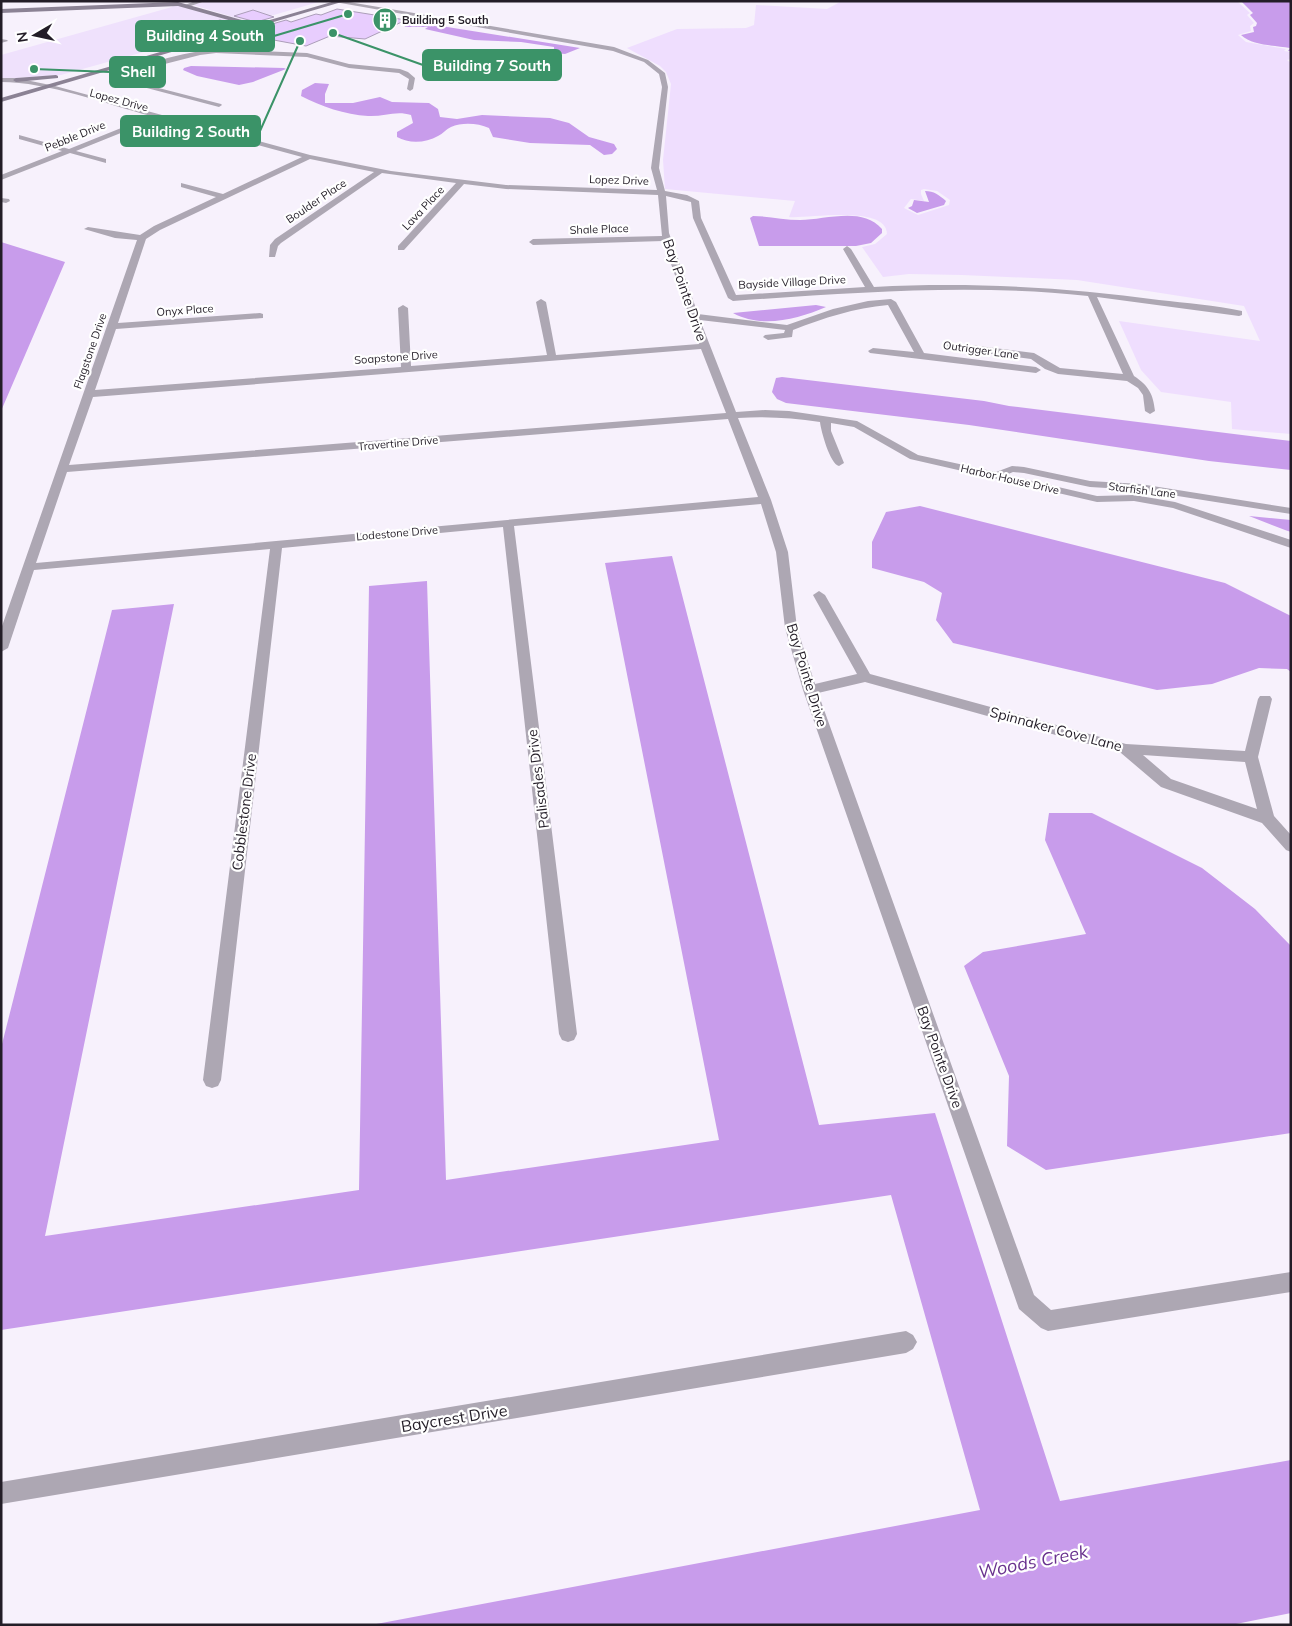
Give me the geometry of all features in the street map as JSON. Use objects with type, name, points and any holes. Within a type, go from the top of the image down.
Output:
[{"type":"main road","points":[[1,94],[326,1]]},
{"type":"main road","points":[[1,100],[337,2]]},
{"type":"main road","points":[[1,11],[134,3],[188,6],[259,26]]},
{"type":"main road","points":[[16,80],[62,76]]},
{"type":"street","points":[[188,6],[202,1]]},
{"type":"street","name":"Bay Pointe Drive","points":[[337,2],[614,49],[651,63],[662,73],[665,80],[655,168],[662,195],[662,218],[667,238],[705,346],[765,500],[782,552],[790,628],[810,690],[1026,1302],[1048,1321],[1291,1282]]},
{"type":"street","points":[[149,52],[169,61]]},
{"type":"street","points":[[219,105],[145,86],[135,79],[143,70],[169,61],[212,52],[308,55],[349,66],[403,72],[412,78],[410,89]]},
{"type":"street","points":[[1,80],[16,80],[43,87]]},
{"type":"street","name":"Lopez Drive","points":[[43,87],[47,92],[148,119],[305,159],[376,174],[458,185],[558,195],[654,197],[662,195]]},
{"type":"street","name":"Lopez Drive","points":[[43,87],[55,88],[158,116],[305,159]]},
{"type":"street","name":"Pebble Drive","points":[[1,178],[158,116]]},
{"type":"street","points":[[22,137],[103,161]]},
{"type":"street","points":[[88,229],[142,238],[152,230],[305,159]]},
{"type":"street","name":"Boulder Place","points":[[272,255],[274,245],[278,241],[376,174]]},
{"type":"street","points":[[184,185],[223,197]]},
{"type":"street","name":"Lava Place","points":[[401,248],[458,185]]},
{"type":"street","name":"Bayside Village Drive","points":[[662,195],[683,196],[695,201],[696,218],[734,298],[984,286],[1091,294],[1239,313]]},
{"type":"street","name":"Flagstone Drive","points":[[1,648],[142,238]]},
{"type":"street","name":"Shale Place","points":[[533,242],[667,238]]},
{"type":"street","name":"Bayside Village Drive","points":[[848,249],[871,290]]},
{"type":"street","points":[[1091,294],[1130,378]]},
{"type":"street","points":[[541,302],[552,357]]},
{"type":"street","points":[[694,316],[788,328],[836,311],[891,302],[921,355]]},
{"type":"street","points":[[403,308],[406,369]]},
{"type":"street","name":"Onyx Place","points":[[112,326],[260,316]]},
{"type":"street","points":[[768,337],[790,335],[788,328]]},
{"type":"street","points":[[947,345],[1034,356],[1048,367],[1058,371],[1130,378],[1142,386],[1148,395],[1150,412]]},
{"type":"street","name":"Soapstone Drive","points":[[88,394],[705,346]]},
{"type":"street","name":"Outrigger Lane","points":[[873,351],[921,355],[1036,370]]},
{"type":"street","name":"Harbor House Drive","points":[[733,416],[789,414],[825,420],[837,419],[857,424],[914,457],[1097,499],[1134,498],[1175,505],[1291,544]]},
{"type":"street","name":"Travertine Drive","points":[[64,469],[733,416]]},
{"type":"street","points":[[825,420],[826,431],[839,462]]},
{"type":"street","name":"Starfish Lane","points":[[995,475],[1012,469],[1024,470],[1090,484],[1140,488],[1291,510]]},
{"type":"street","name":"Lodestone Drive","points":[[30,567],[765,500]]},
{"type":"street","name":"Palisades Drive","points":[[508,523],[568,1034]]},
{"type":"street","name":"Cobblestone Drive","points":[[212,1080],[276,545]]},
{"type":"street","points":[[818,595],[865,677]]},
{"type":"street","name":"Spinnaker Cove Lane","points":[[810,690],[865,677],[1126,749],[1251,757]]},
{"type":"street","points":[[1265,699],[1251,757],[1267,819],[1291,846]]},
{"type":"street","points":[[1126,749],[1166,783],[1267,819]]},
{"type":"street","name":"Baycrest Drive","points":[[1,1493],[906,1342]]},
{"type":"shaded area","points":[[206,1],[322,1],[250,22],[193,5]]},
{"type":"shaded area","points":[[842,1],[1237,1],[1250,13],[1247,15],[1254,23],[1250,26],[1251,31],[1238,35],[1246,42],[1286,49],[1284,51],[1291,52],[1291,59],[1287,60],[1291,63],[1291,434],[1232,429],[1231,402],[1161,392],[1141,370],[1119,321],[1260,341],[1244,306],[1077,280],[909,274],[883,277],[862,247],[875,244],[887,234],[883,225],[874,219],[844,215],[789,217],[795,201],[665,189],[663,160],[671,84],[666,72],[660,66],[627,48],[677,29],[746,28],[754,25],[756,5],[827,9]],"holes":[[[921,190],[937,191],[950,200],[949,205],[918,215],[904,208],[911,199],[924,201]]]},
{"type":"shaded area","points":[[173,5],[244,24],[61,75],[1,79],[1,55],[172,7]]},
{"type":"water","points":[[1241,1],[1291,1],[1291,51],[1288,51],[1290,48],[1251,41],[1241,35],[1254,32],[1253,27],[1257,23],[1250,15],[1253,13]]},
{"type":"water","points":[[415,22],[580,48],[565,54],[554,53],[554,47],[521,42],[474,40],[425,29],[428,27],[405,27],[404,25]]},
{"type":"water","points":[[191,66],[286,69],[253,82],[239,85],[197,76],[183,70]]},
{"type":"water","points":[[315,83],[329,84],[325,94],[325,103],[353,103],[380,97],[392,102],[429,103],[438,109],[440,117],[457,119],[482,115],[550,118],[569,123],[589,137],[614,144],[617,149],[612,154],[604,155],[590,145],[530,143],[493,137],[489,128],[470,124],[460,124],[451,127],[440,135],[428,140],[418,142],[407,141],[397,137],[397,132],[413,123],[411,115],[400,113],[374,116],[351,114],[301,96],[302,90]]},
{"type":"water","points":[[925,191],[941,197],[946,201],[944,205],[917,213],[908,208],[912,206],[914,200],[929,202]]},
{"type":"water","points":[[753,216],[800,220],[854,216],[874,222],[882,229],[882,233],[871,243],[856,246],[759,246],[750,218]]},
{"type":"water","points":[[1,242],[65,262],[1,411]]},
{"type":"water","points":[[816,305],[826,307],[804,315],[780,320],[756,320],[744,318],[733,313]]},
{"type":"water","points":[[782,377],[1291,441],[1291,470],[1209,461],[969,425],[786,403],[777,399],[772,392],[776,378]]},
{"type":"water","points":[[920,506],[1225,583],[1291,616],[1291,672],[1287,669],[1259,668],[1212,684],[1157,690],[953,643],[936,620],[942,593],[924,582],[872,568],[872,542],[886,512]]},
{"type":"water","points":[[1249,516],[1291,520],[1291,532],[1285,530]]},
{"type":"water","name":"Woods Creek","points":[[672,556],[819,1125],[935,1113],[1060,1501],[1291,1460],[1291,1613],[1231,1625],[371,1625],[980,1510],[891,1195],[1,1330],[1,1048],[112,610],[174,604],[45,1236],[359,1190],[369,586],[427,581],[446,1180],[719,1140],[605,563]]},
{"type":"water","points":[[1049,813],[1092,813],[1202,868],[1255,909],[1291,946],[1291,1133],[1046,1170],[1007,1146],[1009,1076],[964,966],[983,952],[1086,934],[1045,840]]},
{"type":"building","points":[[337,9],[406,20],[365,39],[330,36],[306,46],[263,38],[249,42],[231,36],[286,20],[291,22]]},
{"type":"building","points":[[253,10],[274,17],[256,22],[234,16]]},
{"type":"building","points":[[220,20],[243,26],[220,33],[199,26]]},
{"type":"place","name":"Building 4 South","points":[[348,14]]},
{"type":"place","name":"Building 5 South","points":[[385,20]]},
{"type":"place","name":"Building 7 South","points":[[333,33]]},
{"type":"place","name":"Building 2 South","points":[[300,41]]},
{"type":"place","name":"Shell","points":[[34,69]]}]
